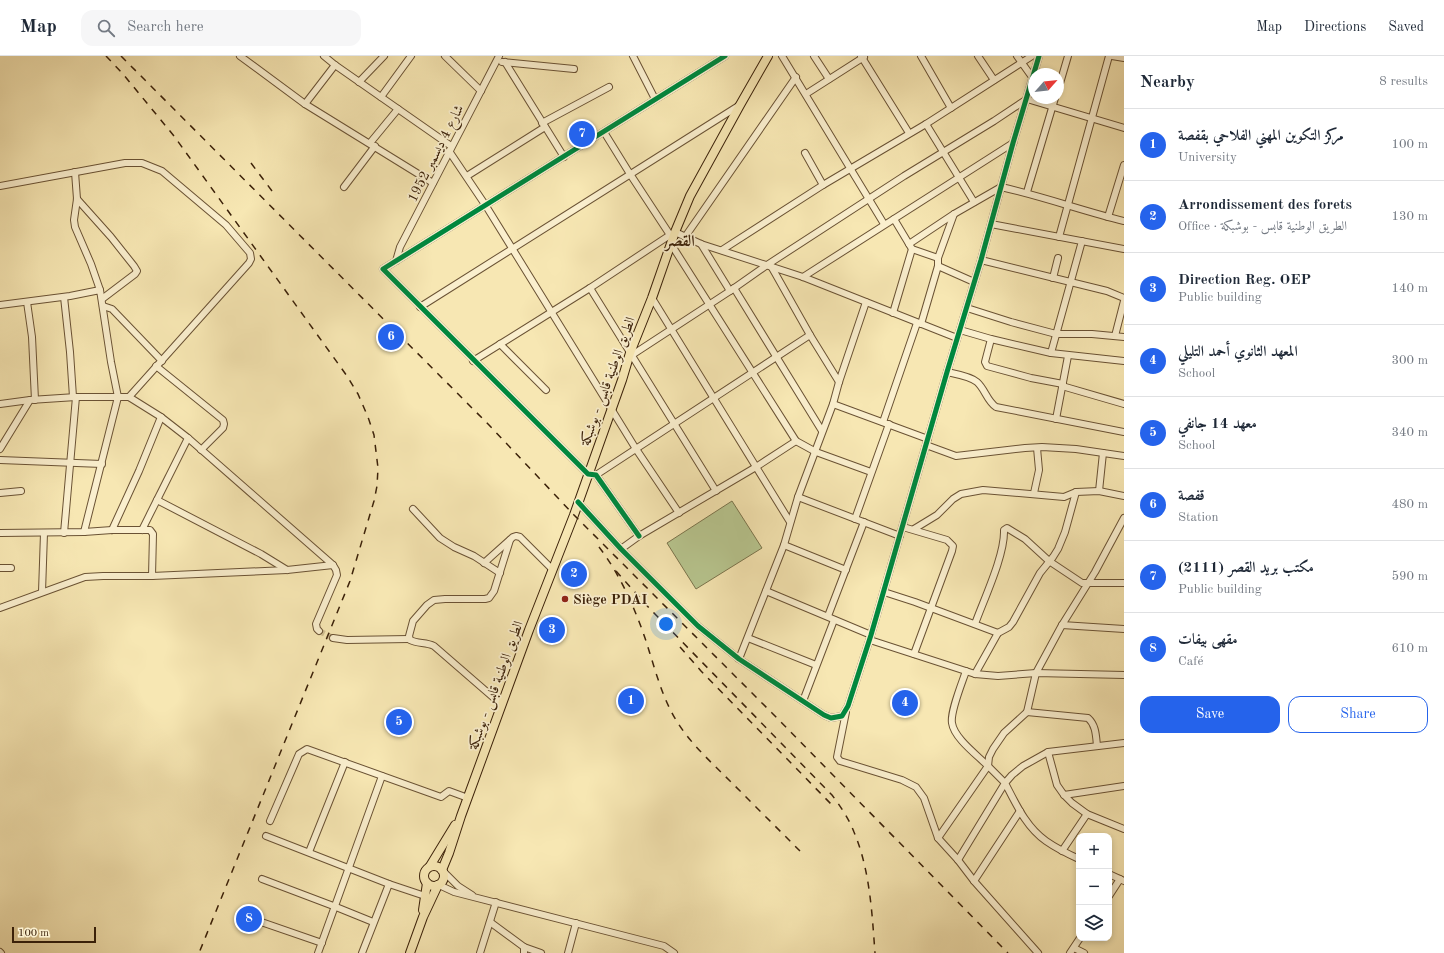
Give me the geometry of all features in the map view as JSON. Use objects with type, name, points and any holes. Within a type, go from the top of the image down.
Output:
[{"type":"main road","name":"الطريق الوطنية قابس - بوشبكة","points":[[442,871],[450,853],[461,816],[552,569],[578,502],[592,475],[611,408],[652,298],[672,237],[690,196],[768,56]]},
{"type":"main road","name":"الطريق الوطنية قابس - بوشبكة","points":[[430,866],[461,816]]},
{"type":"main road","points":[[410,953],[423,917],[438,885],[443,879],[442,871],[437,866],[430,866],[424,873],[424,878],[430,886],[438,885]]},
{"type":"main road","points":[[423,917],[427,883]]},
{"type":"street","points":[[324,56],[450,148],[636,449],[679,513]]},
{"type":"street","points":[[305,104],[333,63],[336,56]]},
{"type":"street","points":[[359,82],[384,56]]},
{"type":"street","points":[[381,97],[411,56]]},
{"type":"street","points":[[445,56],[481,91]]},
{"type":"street","points":[[633,56],[655,99]]},
{"type":"street","points":[[639,536],[592,475],[473,361],[383,269],[725,56]]},
{"type":"street","points":[[782,56],[884,224]]},
{"type":"street","points":[[814,56],[829,79]]},
{"type":"street","points":[[921,56],[951,108]]},
{"type":"street","points":[[978,56],[994,80]]},
{"type":"street","points":[[1017,56],[1028,72]]},
{"type":"street","points":[[722,250],[850,168],[926,124],[1032,56]]},
{"type":"street","points":[[1035,68],[1039,56]]},
{"type":"street","points":[[1064,70],[1068,56]]},
{"type":"street","points":[[1059,237],[1111,56],[1124,58]]},
{"type":"street","points":[[243,57],[305,104],[433,182]]},
{"type":"street","points":[[806,94],[863,57],[909,133]]},
{"type":"street","points":[[498,58],[505,62],[574,69]]},
{"type":"street","name":"شارع 4 ديسمبر 1952","points":[[396,261],[400,247],[498,58]]},
{"type":"street","points":[[505,62],[564,157]]},
{"type":"street","points":[[685,238],[796,77]]},
{"type":"street","points":[[467,176],[544,125],[609,87]]},
{"type":"street","points":[[1028,95],[871,638],[846,712],[837,757],[838,760],[842,762],[902,780],[916,787],[924,798],[938,838],[1038,953]]},
{"type":"street","points":[[631,354],[711,304],[868,199],[1027,99],[1124,128]]},
{"type":"street","points":[[420,307],[740,105]]},
{"type":"street","points":[[1027,192],[1052,106]]},
{"type":"street","points":[[344,186],[398,109]]},
{"type":"street","points":[[926,124],[974,202]]},
{"type":"street","points":[[604,132],[672,237],[711,304],[796,441],[816,452],[871,472]]},
{"type":"street","points":[[803,277],[1013,143]]},
{"type":"street","points":[[805,153],[824,185]]},
{"type":"street","points":[[0,186],[133,162],[142,163],[152,166],[162,172],[226,225],[250,253],[251,259],[249,263],[129,397]]},
{"type":"street","points":[[1108,217],[1123,169]]},
{"type":"street","points":[[75,172],[77,199],[74,220],[75,227],[91,264],[100,290],[118,397],[84,532]]},
{"type":"street","points":[[893,313],[911,246],[954,214],[1001,186],[1027,192],[1067,206],[1124,221]]},
{"type":"street","points":[[77,199],[111,237],[137,271],[102,299]]},
{"type":"street","points":[[855,519],[938,266],[938,258],[954,214]]},
{"type":"street","points":[[894,219],[911,246],[938,258]]},
{"type":"street","points":[[991,224],[1124,249]]},
{"type":"street","points":[[473,361],[672,237],[685,238],[803,277],[957,338]]},
{"type":"street","points":[[1051,353],[1082,241]]},
{"type":"street","points":[[701,244],[776,356],[822,431]]},
{"type":"street","points":[[1053,278],[1058,258]]},
{"type":"street","points":[[981,260],[1070,281],[1107,291],[1124,298]]},
{"type":"street","points":[[769,265],[839,382]]},
{"type":"street","points":[[938,266],[974,282]]},
{"type":"street","points":[[590,288],[716,491]]},
{"type":"street","points":[[0,305],[64,297],[100,290]]},
{"type":"street","points":[[64,297],[75,397],[64,533]]},
{"type":"street","points":[[652,298],[790,522]]},
{"type":"street","points":[[0,449],[8,434],[32,400],[32,337],[27,302]]},
{"type":"street","points":[[739,659],[784,545],[798,497],[833,404],[866,302]]},
{"type":"street","points":[[1115,336],[1124,302]]},
{"type":"street","points":[[103,306],[112,308],[162,361]]},
{"type":"street","points":[[967,308],[1056,334],[1124,337]]},
{"type":"street","points":[[960,330],[1051,353],[1124,361]]},
{"type":"street","points":[[592,475],[714,399],[776,356],[810,335]]},
{"type":"street","points":[[991,339],[985,362],[987,366],[1062,385],[1124,404]]},
{"type":"street","points":[[500,344],[546,390]]},
{"type":"street","points":[[1056,418],[1068,356]]},
{"type":"street","points":[[156,366],[224,421],[223,428],[201,450]]},
{"type":"street","points":[[947,372],[975,380],[989,401],[996,408],[1056,418],[1124,432]]},
{"type":"street","points":[[0,404],[75,397],[129,397],[160,417],[188,438],[336,570],[337,575],[316,624],[316,628],[319,631]]},
{"type":"street","points":[[833,404],[886,423],[956,456],[1038,448],[1076,449],[1124,456]]},
{"type":"street","points":[[112,530],[139,471],[160,417]]},
{"type":"street","points":[[0,435],[8,434]]},
{"type":"street","points":[[142,530],[188,438]]},
{"type":"street","points":[[621,549],[639,536],[756,467],[796,441]]},
{"type":"street","points":[[1034,494],[1039,470],[1038,448]]},
{"type":"street","points":[[1099,491],[1103,453]]},
{"type":"street","points":[[0,460],[70,464],[102,464]]},
{"type":"street","points":[[914,529],[937,515],[953,499],[961,494],[983,490],[1064,496],[1076,492],[1099,491],[1124,496]]},
{"type":"street","points":[[0,493],[21,491]]},
{"type":"street","points":[[975,674],[998,633],[1009,627],[1013,622],[1040,573],[1058,549],[1065,532],[1076,492]]},
{"type":"street","points":[[798,497],[900,536]]},
{"type":"street","points":[[157,500],[261,554],[287,570]]},
{"type":"street","points":[[578,502],[621,549],[698,626],[739,659],[820,713],[831,718],[840,717],[846,712]]},
{"type":"street","points":[[413,509],[440,538],[500,573]]},
{"type":"street","points":[[938,838],[988,766],[989,757],[1004,733],[1028,712],[1036,673],[1124,518]]},
{"type":"street","points":[[828,616],[864,522]]},
{"type":"street","points":[[903,527],[947,540],[953,546],[914,654]]},
{"type":"street","points":[[975,624],[1001,553],[1005,541],[1005,529],[1007,528],[1025,539],[1049,561],[1077,581],[1082,583],[1124,583]]},
{"type":"street","points":[[0,533],[64,533],[112,530],[150,530],[153,534],[152,576]]},
{"type":"street","points":[[42,592],[44,533]]},
{"type":"street","points":[[484,563],[516,536],[520,537],[552,569]]},
{"type":"street","points":[[409,639],[413,621],[427,605],[434,600],[485,600],[489,598],[494,591],[510,540]]},
{"type":"street","points":[[784,545],[846,570]]},
{"type":"street","points":[[0,608],[85,577],[152,576],[287,570],[333,566]]},
{"type":"street","points":[[0,568],[11,568]]},
{"type":"street","points":[[766,591],[828,616],[871,638],[975,674],[998,676],[1036,673],[1124,675]]},
{"type":"street","points":[[884,592],[998,633]]},
{"type":"street","points":[[803,701],[834,620]]},
{"type":"street","points":[[1062,625],[1124,629]]},
{"type":"street","points":[[333,638],[347,640],[409,639],[413,642],[429,644],[434,646],[502,705]]},
{"type":"street","points":[[748,638],[816,665]]},
{"type":"street","points":[[966,671],[952,722],[959,738],[1005,783],[1030,826],[1045,840],[1076,858]]},
{"type":"street","points":[[1028,712],[1088,718],[1092,722],[1096,734],[1097,746]]},
{"type":"street","points":[[958,860],[1005,783],[1023,766],[1048,752],[1124,742]]},
{"type":"street","points":[[270,821],[299,754],[307,749],[441,797],[449,791],[468,798]]},
{"type":"street","points":[[1048,752],[1057,785],[1064,795],[1087,814],[1124,829]]},
{"type":"street","points":[[309,852],[345,762]]},
{"type":"street","points":[[318,953],[336,907],[382,776]]},
{"type":"street","points":[[1064,795],[1124,786]]},
{"type":"street","points":[[974,881],[1020,811]]},
{"type":"street","points":[[1062,851],[1087,814]]},
{"type":"street","points":[[266,836],[389,884],[425,896]]},
{"type":"street","points":[[442,871],[458,886],[476,897]]},
{"type":"street","points":[[1112,875],[1122,880],[1112,892]]},
{"type":"street","points":[[262,879],[373,922]]},
{"type":"street","points":[[362,953],[389,884]]},
{"type":"street","points":[[438,885],[454,892],[664,946],[674,953]]},
{"type":"street","points":[[480,953],[496,902]]},
{"type":"street","points":[[241,915],[322,943]]},
{"type":"street","points":[[490,922],[524,950],[541,953]]},
{"type":"street","points":[[568,953],[576,924]]},
{"type":"street","points":[[1078,941],[1072,950],[1084,953]]},
{"type":"street","points":[[662,953],[664,946]]},
{"type":"green space","points":[[732,501],[762,548],[696,589],[667,543]]},
{"type":"tunnel","points":[[319,631],[333,638]]},
{"type":"railway","points":[[106,56],[123,74],[174,136],[347,376],[358,394],[368,417],[374,435],[378,468],[374,501],[350,581],[199,953]]},
{"type":"railway","points":[[121,56],[489,425],[574,515],[772,713],[1008,953]]},
{"type":"railway","points":[[251,163],[272,191]]},
{"type":"railway","points":[[599,547],[613,568],[631,602],[645,638],[656,674],[676,720],[689,739],[705,756],[800,851]]},
{"type":"railway","points":[[616,571],[650,609],[832,795],[839,804],[852,827],[864,861],[873,923],[875,953]]},
{"type":"railway","points":[[680,647],[701,671],[831,804]]},
{"type":"cycle path","points":[[639,536],[596,475],[588,474],[383,269],[725,56]]},
{"type":"cycle path","points":[[578,502],[621,549],[698,626],[739,659],[824,715],[831,718],[842,716],[848,706],[871,635],[1039,56]]},
{"type":"place","name":"مكتب بريد القصر (2111)","points":[[582,134]]},
{"type":"place","name":"قفصة","points":[[391,337]]},
{"type":"place","name":"Arrondissement des forets","points":[[574,574]]},
{"type":"place","name":"Siège PDAI","points":[[565,599]]},
{"type":"place","name":"Direction Reg. OEP","points":[[552,630]]},
{"type":"place","name":"مركز التكوين المهني الفلاحي بقفصة","points":[[631,701]]},
{"type":"place","name":"المعهد الثانوي أحمد التليلي","points":[[905,703]]},
{"type":"place","name":"معهد 14 جانفي","points":[[399,722]]},
{"type":"place","name":"مقهى بيفات","points":[[249,919]]},
{"type":"district","name":"القصر","points":[[680,240]]}]
